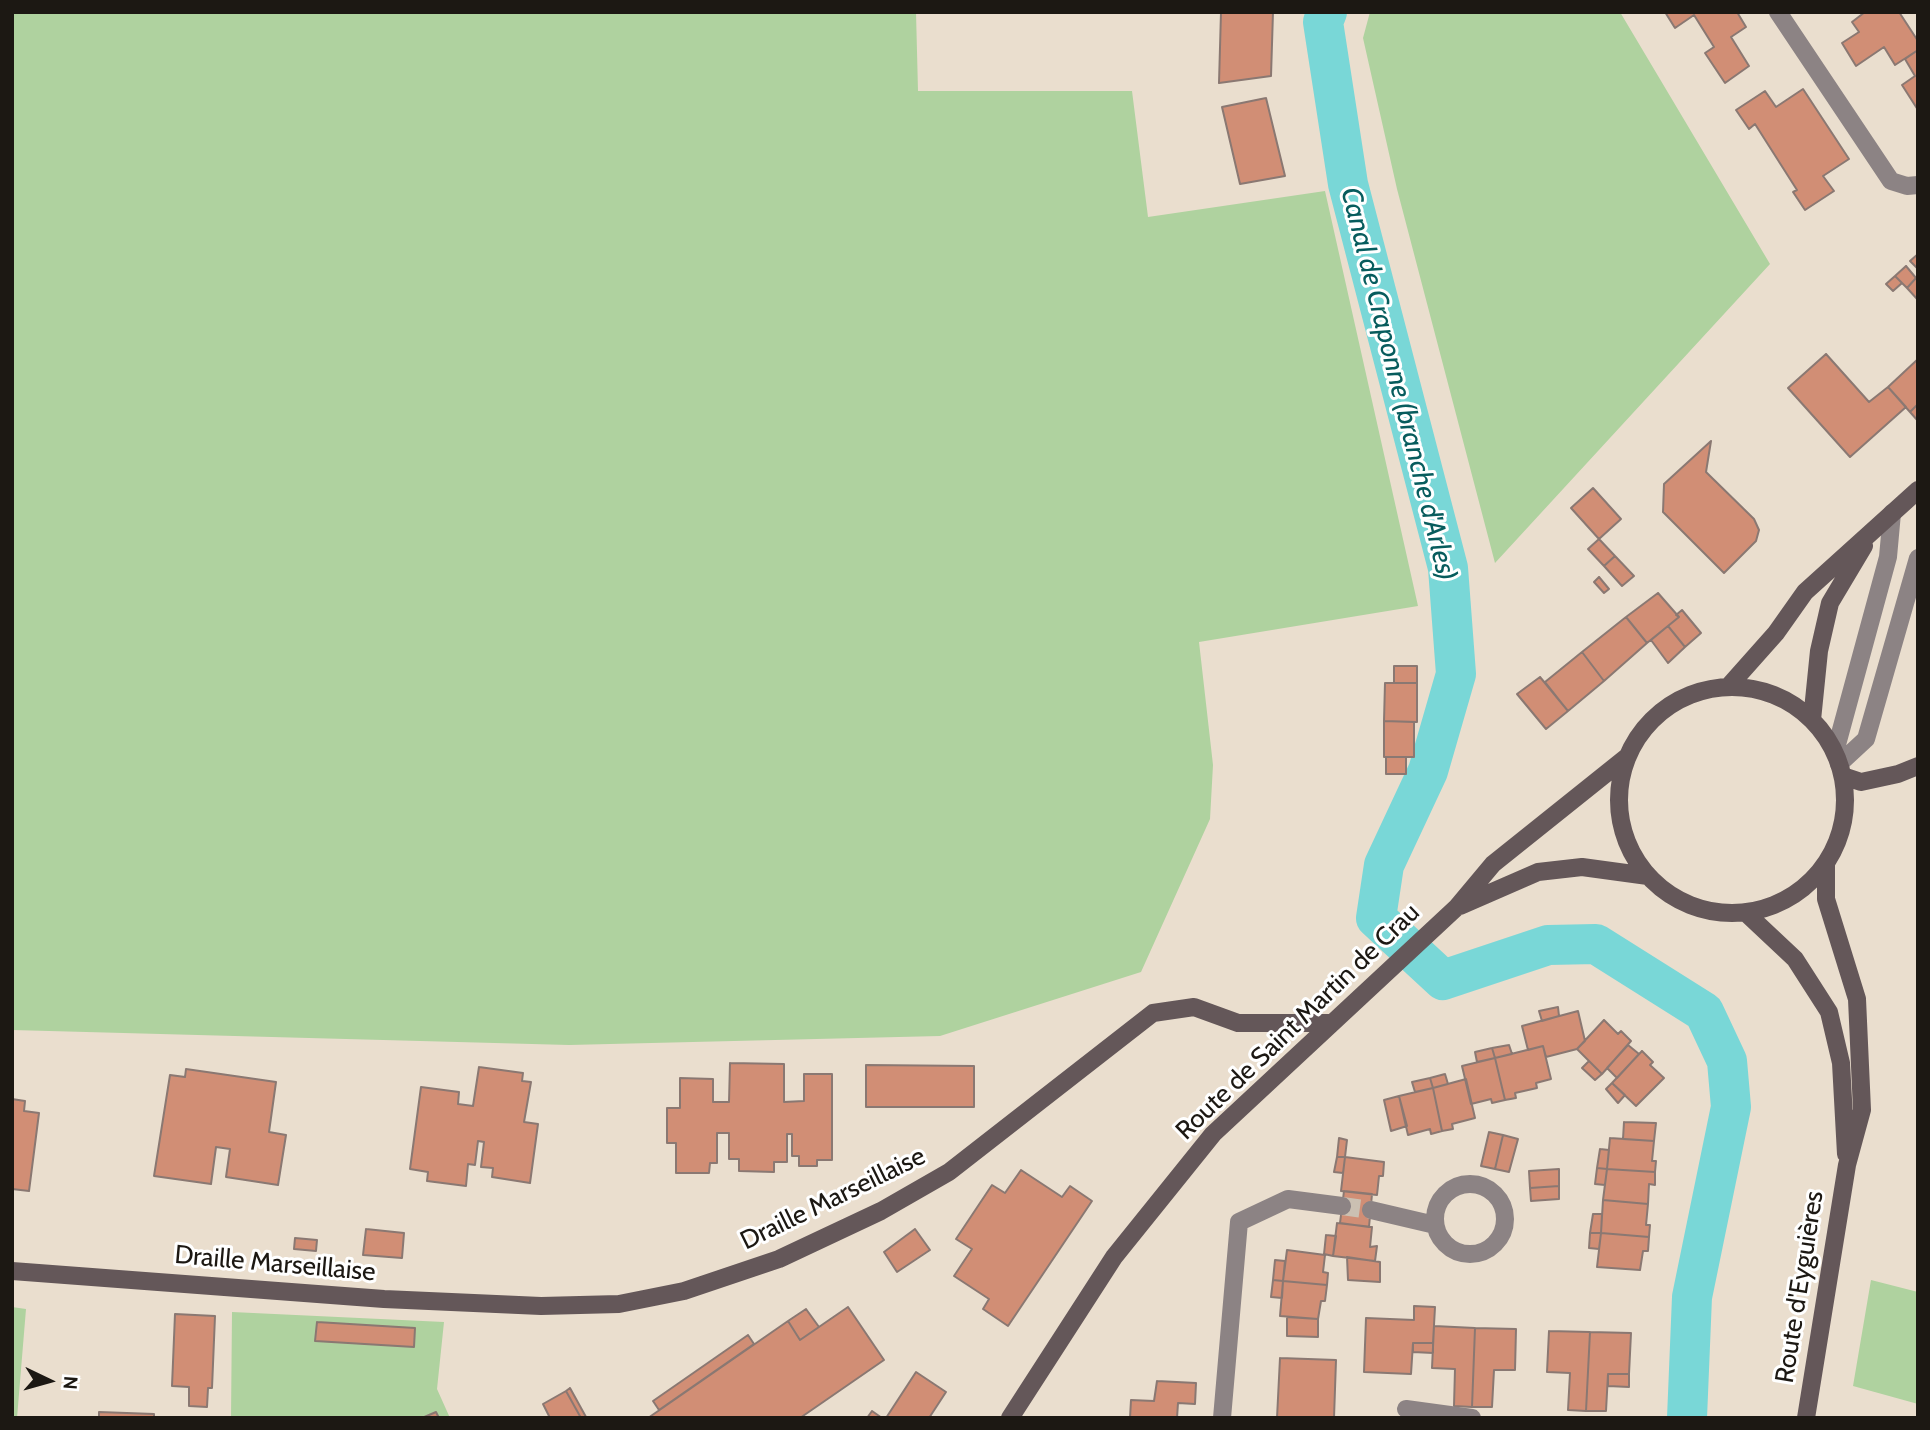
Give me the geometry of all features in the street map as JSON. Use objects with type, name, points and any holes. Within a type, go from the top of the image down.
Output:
[{"type":"main road","points":[[1728,687],[1776,633],[1805,593],[1918,490]]},
{"type":"main road","points":[[1812,720],[1819,651],[1830,603],[1872,531]]},
{"type":"main road","points":[[1839,764],[1845,807],[1839,837],[1826,864],[1805,888],[1778,905],[1746,913],[1710,912],[1699,908],[1676,899],[1648,876],[1630,850],[1621,819],[1620,787],[1628,756],[1644,729],[1668,707],[1697,692],[1728,687],[1759,690],[1788,701],[1812,720],[1839,764],[1861,782],[1898,774],[1918,766]]},
{"type":"main road","name":"Route de Saint Martin de Crau","points":[[1010,1418],[1115,1257],[1213,1135],[1450,913],[1493,864],[1628,756]]},
{"type":"main road","name":"Route d'Eyguières","points":[[1806,1418],[1847,1166],[1863,1110],[1857,999],[1826,899],[1826,864]]},
{"type":"main road","name":"Route de Saint Martin de Crau","points":[[1450,913],[1538,872],[1583,867],[1648,876]]},
{"type":"main road","name":"Route d'Eyguières","points":[[1746,913],[1795,959],[1829,1012],[1841,1063],[1847,1166]]},
{"type":"main road","name":"Draille Marseillaise","points":[[12,1270],[384,1299],[541,1306],[619,1304],[684,1291],[779,1259],[881,1210],[949,1172],[1153,1013],[1194,1007],[1238,1023],[1330,1023]]},
{"type":"street","points":[[1778,12],[1891,181],[1907,186],[1918,185]]},
{"type":"street","points":[[1839,764],[1888,556],[1892,513]]},
{"type":"street","points":[[1839,764],[1866,739],[1918,558]]},
{"type":"street","points":[[1468,1184],[1490,1190],[1504,1208],[1506,1220],[1503,1232],[1489,1250],[1466,1255],[1455,1252],[1438,1236],[1435,1225],[1439,1202],[1446,1193],[1456,1186],[1468,1184]]},
{"type":"street","points":[[1222,1418],[1239,1222],[1288,1199],[1342,1206]]},
{"type":"street","points":[[1371,1210],[1435,1225]]},
{"type":"street","points":[[1002,1418],[1037,1377]]},
{"type":"street","points":[[1406,1409],[1472,1418]]},
{"type":"green space","points":[[12,12],[916,12],[918,91],[1132,91],[1148,217],[1325,191],[1418,606],[1199,642],[1213,765],[1210,819],[1141,972],[940,1036],[569,1045],[12,1030]]},
{"type":"green space","points":[[1370,12],[1620,12],[1770,264],[1495,563],[1397,189],[1363,38]]},
{"type":"green space","points":[[1871,1280],[1918,1292],[1918,1404],[1853,1386]]},
{"type":"green space","points":[[12,1307],[26,1309],[17,1418],[12,1418]]},
{"type":"green space","points":[[232,1312],[444,1322],[437,1389],[450,1418],[231,1418]]},
{"type":"building","points":[[1221,12],[1273,12],[1271,76],[1219,83]]},
{"type":"building","points":[[1665,12],[1737,12],[1746,27],[1731,37],[1749,66],[1725,83],[1705,53],[1714,47],[1694,15],[1675,28]]},
{"type":"building","points":[[1865,12],[1899,12],[1918,41],[1918,50],[1895,65],[1884,47],[1856,66],[1842,43],[1859,32],[1852,22]]},
{"type":"building","points":[[1918,50],[1918,110],[1902,85],[1915,76],[1905,59]]},
{"type":"building","points":[[1803,89],[1849,159],[1823,176],[1834,191],[1805,210],[1793,192],[1797,190],[1755,124],[1749,129],[1736,110],[1765,91],[1776,107]]},
{"type":"building","points":[[1266,98],[1285,176],[1240,184],[1222,107]]},
{"type":"building","points":[[1918,254],[1918,267],[1917,268],[1910,261]]},
{"type":"building","points":[[1906,266],[1916,278],[1907,288],[1895,276]]},
{"type":"building","points":[[1895,276],[1902,283],[1893,291],[1886,284]]},
{"type":"building","points":[[1916,278],[1918,280],[1918,300],[1907,288]]},
{"type":"building","points":[[1826,354],[1869,402],[1888,387],[1906,407],[1850,457],[1788,388]]},
{"type":"building","points":[[1918,359],[1918,404],[1910,412],[1888,387]]},
{"type":"building","points":[[1918,404],[1918,421],[1910,412]]},
{"type":"building","points":[[1711,441],[1706,472],[1754,519],[1759,530],[1756,541],[1724,573],[1663,512],[1664,484]]},
{"type":"building","points":[[1593,488],[1621,519],[1599,539],[1571,508]]},
{"type":"building","points":[[1599,539],[1615,556],[1604,566],[1588,549]]},
{"type":"building","points":[[1615,556],[1634,576],[1622,586],[1604,566]]},
{"type":"building","points":[[1599,577],[1609,589],[1604,593],[1594,582]]},
{"type":"building","points":[[1658,593],[1679,617],[1647,643],[1626,617]]},
{"type":"building","points":[[1682,610],[1701,633],[1685,647],[1668,626],[1679,617],[1676,615]]},
{"type":"building","points":[[1626,617],[1647,643],[1604,681],[1582,652]]},
{"type":"building","points":[[1668,626],[1685,647],[1668,663],[1651,640]]},
{"type":"building","points":[[1582,652],[1604,681],[1568,711],[1545,682]]},
{"type":"building","points":[[1394,666],[1417,666],[1417,683],[1394,683]]},
{"type":"building","points":[[1540,677],[1568,711],[1546,729],[1517,694]]},
{"type":"building","points":[[1385,683],[1417,683],[1417,722],[1384,721]]},
{"type":"building","points":[[1384,721],[1414,722],[1414,757],[1384,757]]},
{"type":"building","points":[[1386,757],[1406,757],[1406,774],[1386,774]]},
{"type":"building","points":[[1558,1007],[1559,1016],[1542,1021],[1539,1011]]},
{"type":"building","points":[[1578,1011],[1585,1041],[1577,1049],[1546,1057],[1543,1046],[1528,1050],[1522,1026]]},
{"type":"building","points":[[1604,1020],[1618,1034],[1621,1031],[1631,1041],[1602,1074],[1577,1049]]},
{"type":"building","points":[[1509,1045],[1512,1054],[1495,1058],[1492,1048]]},
{"type":"building","points":[[1628,1045],[1639,1054],[1617,1078],[1607,1068]]},
{"type":"building","points":[[1543,1046],[1551,1079],[1536,1083],[1537,1088],[1515,1093],[1516,1098],[1505,1100],[1495,1058]]},
{"type":"building","points":[[1492,1048],[1495,1058],[1477,1062],[1475,1052]]},
{"type":"building","points":[[1642,1051],[1653,1062],[1650,1065],[1664,1078],[1636,1106],[1612,1083]]},
{"type":"building","points":[[1495,1058],[1505,1100],[1492,1103],[1491,1099],[1471,1104],[1462,1066]]},
{"type":"building","points":[[1589,1061],[1602,1074],[1595,1080],[1582,1068]]},
{"type":"building","points":[[730,1063],[784,1064],[784,1102],[804,1101],[804,1074],[832,1074],[832,1160],[817,1160],[817,1166],[799,1166],[799,1156],[792,1156],[792,1134],[787,1134],[787,1162],[774,1162],[774,1172],[739,1171],[739,1159],[729,1159],[729,1133],[717,1133],[717,1163],[710,1163],[709,1173],[676,1173],[676,1143],[667,1143],[667,1108],[680,1108],[680,1078],[713,1079],[713,1102],[729,1102]]},
{"type":"building","points":[[866,1065],[974,1066],[974,1107],[866,1107]]},
{"type":"building","points":[[479,1067],[523,1073],[522,1081],[531,1082],[524,1122],[538,1124],[530,1183],[492,1177],[493,1168],[481,1167],[484,1142],[478,1141],[475,1165],[468,1164],[466,1186],[427,1181],[428,1172],[410,1169],[421,1087],[459,1092],[458,1104],[473,1106]]},
{"type":"building","points":[[186,1069],[276,1082],[269,1132],[286,1135],[278,1185],[226,1177],[230,1149],[216,1147],[211,1184],[154,1176],[170,1075],[185,1077]]},
{"type":"building","points":[[1445,1074],[1448,1084],[1433,1088],[1430,1078]]},
{"type":"building","points":[[1430,1078],[1433,1088],[1415,1092],[1412,1082]]},
{"type":"building","points":[[1466,1079],[1475,1118],[1452,1124],[1453,1129],[1442,1131],[1433,1088]]},
{"type":"building","points":[[1612,1083],[1625,1095],[1618,1103],[1606,1089]]},
{"type":"building","points":[[1433,1088],[1442,1131],[1431,1134],[1430,1129],[1408,1135],[1399,1096]]},
{"type":"building","points":[[1399,1096],[1407,1126],[1391,1131],[1384,1100]]},
{"type":"building","points":[[12,1099],[25,1101],[24,1111],[39,1113],[29,1191],[12,1189]]},
{"type":"building","points":[[1624,1122],[1656,1123],[1654,1141],[1623,1139]]},
{"type":"building","points":[[1489,1132],[1503,1135],[1495,1169],[1481,1166]]},
{"type":"building","points":[[1503,1135],[1518,1139],[1509,1172],[1495,1169]]},
{"type":"building","points":[[1339,1138],[1347,1140],[1345,1157],[1337,1157]]},
{"type":"building","points":[[1610,1138],[1654,1141],[1652,1161],[1656,1161],[1655,1172],[1607,1169]]},
{"type":"building","points":[[1600,1149],[1609,1150],[1607,1169],[1597,1168]]},
{"type":"building","points":[[1337,1157],[1345,1157],[1343,1173],[1334,1172]]},
{"type":"building","points":[[1345,1157],[1384,1162],[1377,1195],[1341,1191]]},
{"type":"building","points":[[1597,1168],[1607,1169],[1605,1185],[1595,1184]]},
{"type":"building","points":[[1559,1169],[1559,1186],[1530,1188],[1529,1171]]},
{"type":"building","points":[[1607,1169],[1655,1172],[1655,1185],[1649,1184],[1648,1204],[1603,1200]]},
{"type":"building","points":[[1021,1170],[1062,1197],[1070,1186],[1092,1201],[1008,1326],[983,1309],[989,1299],[954,1276],[972,1249],[956,1239],[992,1185],[1005,1193]]},
{"type":"building","points":[[1559,1186],[1559,1199],[1531,1201],[1530,1188]]},
{"type":"building","points":[[1344,1191],[1372,1194],[1369,1227],[1340,1223]]},
{"type":"building","points":[[1603,1200],[1648,1204],[1646,1225],[1650,1225],[1649,1237],[1601,1233]]},
{"type":"building","points":[[1593,1214],[1602,1214],[1601,1233],[1590,1233]]},
{"type":"building","points":[[1337,1223],[1372,1227],[1370,1247],[1377,1246],[1375,1261],[1333,1256]]},
{"type":"building","points":[[366,1229],[404,1233],[402,1258],[363,1255]]},
{"type":"building","points":[[915,1229],[930,1250],[897,1272],[884,1252]]},
{"type":"building","points":[[1590,1233],[1601,1233],[1599,1249],[1589,1248]]},
{"type":"building","points":[[1601,1233],[1649,1237],[1648,1251],[1643,1251],[1640,1270],[1597,1267]]},
{"type":"building","points":[[1326,1235],[1336,1236],[1333,1256],[1324,1254]]},
{"type":"building","points":[[295,1238],[317,1240],[316,1251],[294,1249]]},
{"type":"building","points":[[1287,1250],[1325,1255],[1323,1272],[1328,1273],[1327,1285],[1283,1281]]},
{"type":"building","points":[[1347,1257],[1380,1262],[1380,1282],[1348,1280]]},
{"type":"building","points":[[1275,1260],[1285,1261],[1283,1281],[1273,1280]]},
{"type":"building","points":[[1273,1280],[1283,1281],[1282,1298],[1271,1297]]},
{"type":"building","points":[[1283,1281],[1327,1285],[1325,1301],[1321,1301],[1318,1319],[1280,1316]]},
{"type":"building","points":[[1414,1306],[1435,1307],[1433,1343],[1413,1343],[1411,1374],[1364,1372],[1366,1318],[1414,1320]]},
{"type":"building","points":[[848,1307],[884,1360],[800,1418],[648,1418],[788,1321],[800,1340]]},
{"type":"building","points":[[806,1309],[819,1327],[800,1340],[788,1321]]},
{"type":"building","points":[[175,1314],[215,1316],[212,1388],[208,1388],[207,1407],[189,1406],[189,1387],[172,1386]]},
{"type":"building","points":[[1287,1317],[1318,1319],[1318,1337],[1287,1336]]},
{"type":"building","points":[[317,1322],[415,1328],[414,1347],[315,1341]]},
{"type":"building","points":[[1434,1326],[1475,1328],[1472,1407],[1454,1406],[1455,1369],[1432,1368]]},
{"type":"building","points":[[1475,1328],[1516,1329],[1515,1370],[1494,1370],[1492,1407],[1472,1407]]},
{"type":"building","points":[[1549,1331],[1590,1332],[1586,1411],[1568,1410],[1570,1373],[1547,1372]]},
{"type":"building","points":[[1590,1332],[1631,1333],[1629,1374],[1608,1374],[1606,1411],[1586,1411]]},
{"type":"building","points":[[748,1335],[754,1344],[659,1410],[653,1401]]},
{"type":"building","points":[[1413,1343],[1433,1343],[1433,1353],[1413,1352]]},
{"type":"building","points":[[1280,1358],[1336,1360],[1334,1418],[1277,1418]]},
{"type":"building","points":[[916,1372],[946,1392],[929,1418],[886,1418]]},
{"type":"building","points":[[1608,1374],[1629,1374],[1629,1387],[1608,1386]]},
{"type":"building","points":[[1157,1381],[1196,1383],[1195,1404],[1178,1403],[1177,1418],[1130,1418],[1131,1400],[1154,1401]]},
{"type":"building","points":[[570,1388],[586,1417],[581,1418],[566,1391]]},
{"type":"building","points":[[566,1391],[581,1418],[550,1418],[543,1404]]},
{"type":"building","points":[[872,1411],[882,1418],[867,1418]]},
{"type":"building","points":[[99,1412],[154,1414],[154,1418],[99,1418]]},
{"type":"building","points":[[436,1412],[439,1418],[422,1418]]},
{"type":"waterway","name":"Canal de Craponne (branche d'Arles)","points":[[1327,12],[1323,22],[1348,184],[1448,568],[1456,674],[1428,771],[1384,865],[1376,918],[1443,980],[1548,945],[1596,944],[1704,1012],[1727,1061],[1731,1107],[1692,1297],[1687,1418]]},
{"type":"tunnel","points":[[1342,1206],[1371,1210]]}]
